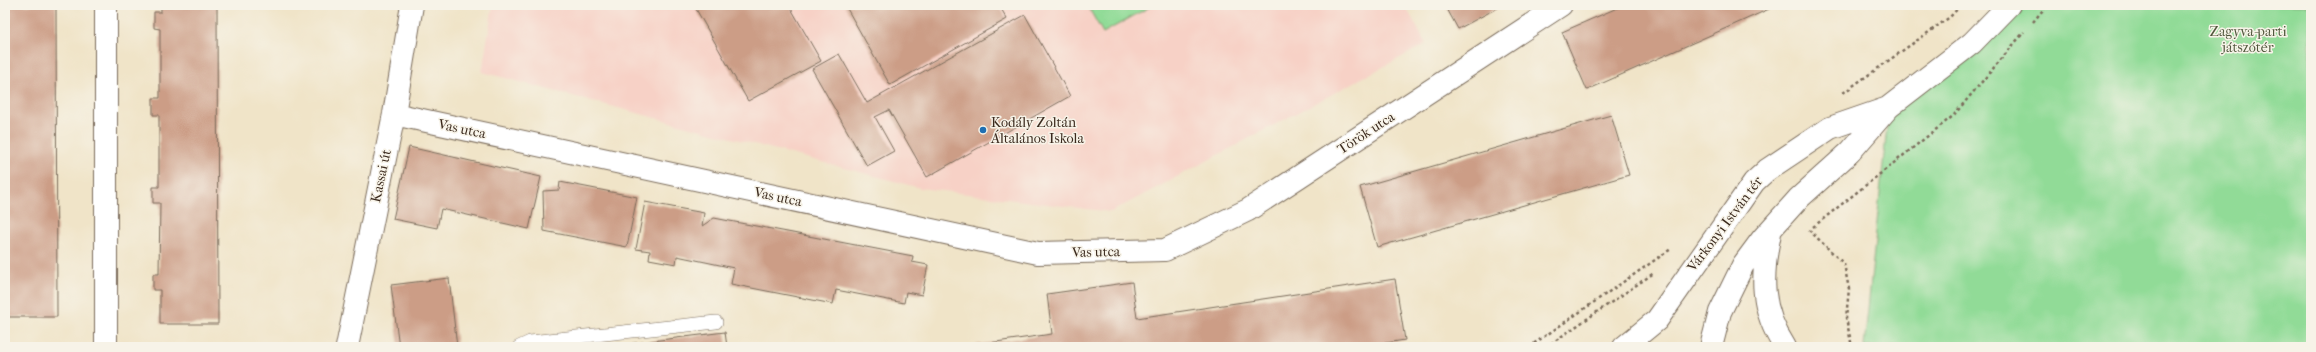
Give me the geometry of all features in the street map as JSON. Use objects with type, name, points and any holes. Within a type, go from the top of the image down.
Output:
[{"type":"street","points":[[106,5],[106,347]]},
{"type":"street","name":"Kassai út","points":[[347,347],[394,114],[412,5]]},
{"type":"street","name":"Török utca","points":[[1165,250],[1248,210],[1561,5]]},
{"type":"street","name":"Várkonyi István tér","points":[[1711,347],[1720,312],[1743,265],[1771,229],[1798,199],[1850,152],[1889,107],[1972,43],[2009,5]]},
{"type":"street","name":"Várkonyi István tér","points":[[1624,347],[1657,320],[1754,182],[1767,170],[1830,128],[1889,107]]},
{"type":"street","name":"Vas utca","points":[[394,114],[1038,253],[1165,250]]},
{"type":"street","points":[[1771,229],[1765,260],[1765,296],[1773,329],[1785,347]]},
{"type":"lane","points":[[519,347],[530,342],[716,322]]},
{"type":"path","points":[[1842,93],[1950,17],[1961,5]]},
{"type":"path","points":[[1852,347],[1846,318],[1849,289],[1844,264],[1809,230],[1953,116],[2048,5]]},
{"type":"path","points":[[1529,347],[1671,249],[1663,261]]},
{"type":"path","points":[[1546,347],[1655,273],[1659,267]]},
{"type":"shaded area","name":"Kodály Zoltán Általános Iskola","points":[[493,5],[1405,5],[1426,44],[1111,212],[920,188],[482,72]]},
{"type":"green space","points":[[1087,5],[1153,5],[1103,33]]},
{"type":"green space","name":"Zagyva-parti játszótér","points":[[2009,5],[2311,5],[2311,347],[1864,347],[1889,107]]},
{"type":"building","points":[[5,5],[56,5],[57,317],[5,317]]},
{"type":"building","points":[[161,5],[217,5],[218,324],[160,324],[160,290],[153,290],[153,274],[159,274],[160,203],[153,203],[153,187],[159,187],[159,115],[153,115],[153,98],[160,98],[160,29],[154,28],[154,12],[161,12]]},
{"type":"building","points":[[704,5],[789,5],[821,61],[748,101],[696,9]]},
{"type":"building","points":[[845,5],[999,5],[1007,19],[890,85]]},
{"type":"building","points":[[1445,5],[1503,5],[1458,29]]},
{"type":"building","points":[[1624,5],[1778,5],[1587,90],[1562,32]]},
{"type":"building","points":[[1025,15],[1070,96],[927,177],[889,110],[875,117],[894,151],[867,166],[812,69],[839,54],[867,103]]},
{"type":"building","points":[[1611,115],[1629,175],[1377,247],[1360,187]]},
{"type":"building","points":[[409,147],[541,177],[529,229],[441,209],[437,228],[393,219]]},
{"type":"building","points":[[560,182],[637,197],[627,247],[544,231],[543,191],[559,190]]},
{"type":"building","points":[[645,202],[704,213],[702,226],[714,218],[913,256],[912,262],[928,265],[922,295],[906,292],[904,303],[836,290],[833,304],[731,284],[734,268],[677,256],[676,264],[649,259],[650,251],[636,249]]},
{"type":"building","points":[[449,278],[457,347],[399,347],[391,285]]},
{"type":"building","points":[[1395,279],[1405,340],[1360,347],[961,347],[1052,334],[1047,294],[1132,282],[1137,318]]},
{"type":"building","points":[[725,332],[727,347],[611,347],[611,346]]},
{"type":"place","name":"Kodály Zoltán Általános Iskola","points":[[983,130]]}]
